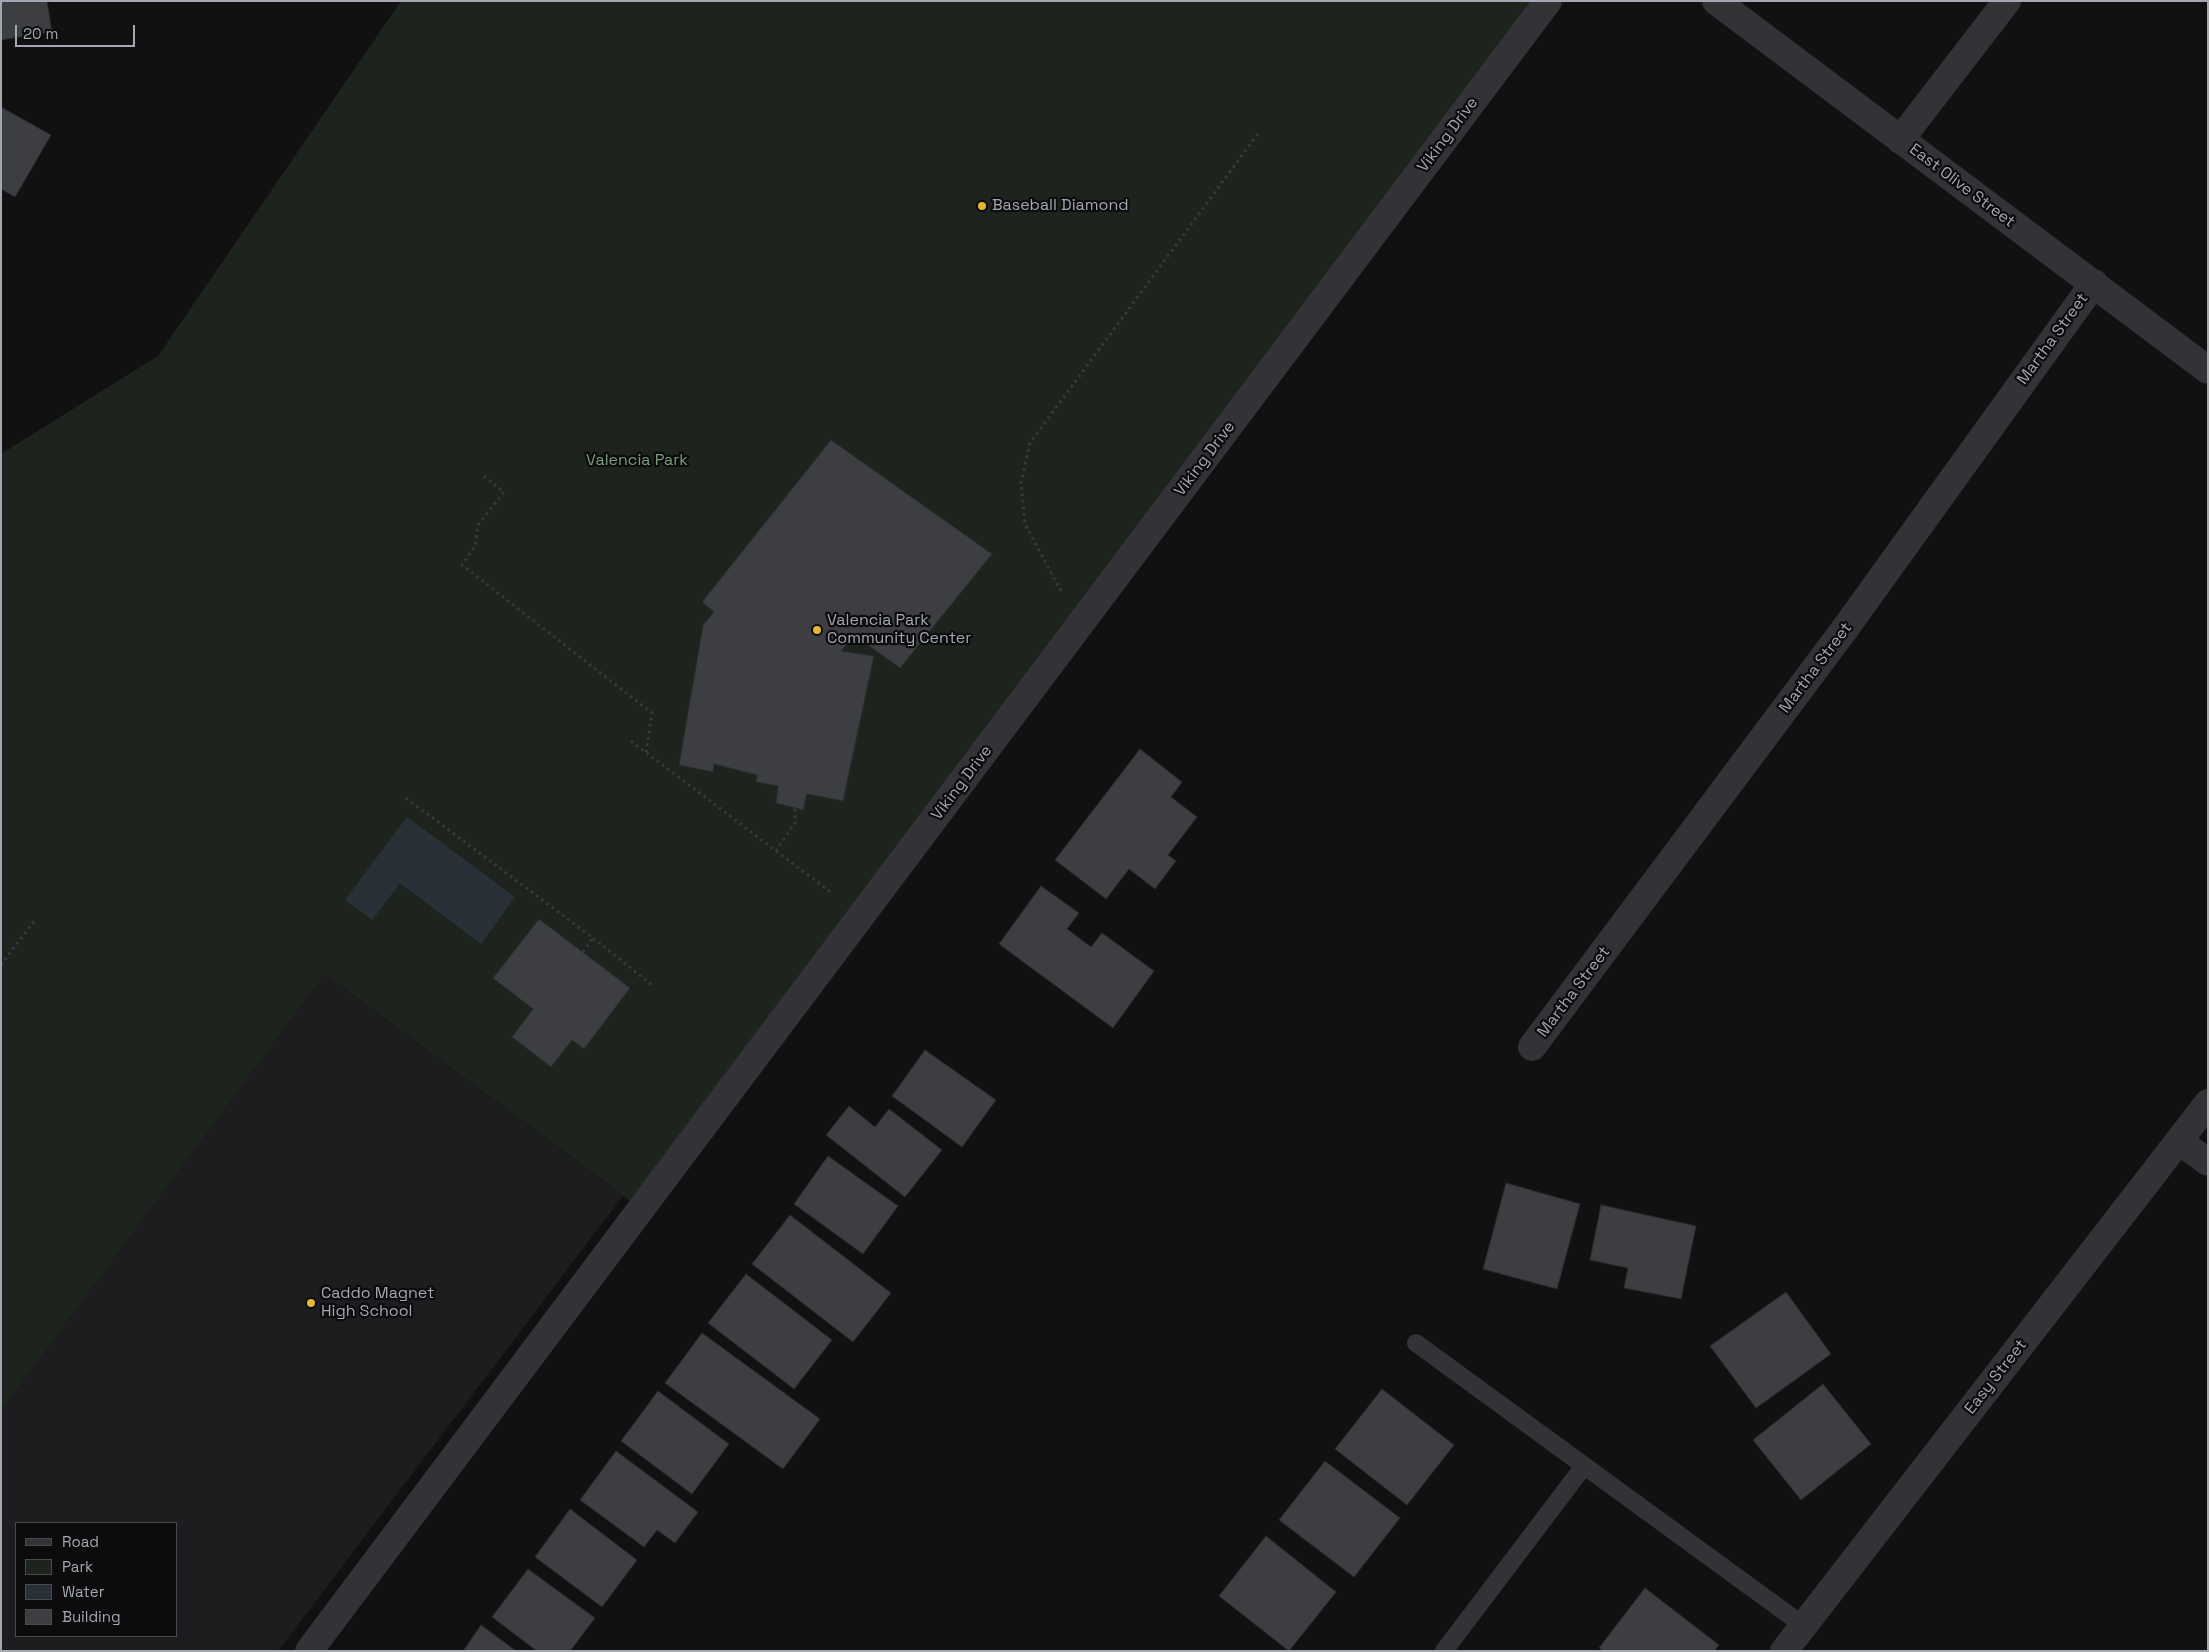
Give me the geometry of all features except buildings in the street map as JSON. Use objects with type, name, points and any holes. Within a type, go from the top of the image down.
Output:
[{"type":"street","name":"Viking Drive","points":[[309,1651],[1548,1]]},
{"type":"street","name":"East Olive Street","points":[[1716,1],[2208,370]]},
{"type":"street","points":[[1900,140],[2007,1]]},
{"type":"street","name":"Martha Street","points":[[1532,1047],[1844,630],[2094,283]]},
{"type":"street","name":"Easy Street","points":[[1784,1651],[2208,1104]]},
{"type":"street","points":[[2179,1140],[2208,1162]]},
{"type":"lane","points":[[1416,1343],[1804,1626]]},
{"type":"lane","points":[[1444,1651],[1584,1466]]},
{"type":"path","points":[[1062,593],[1025,524],[1021,482],[1030,443],[1260,131]]},
{"type":"path","points":[[484,476],[504,492],[478,525],[475,546],[462,565],[652,713],[646,752]]},
{"type":"path","points":[[631,741],[862,916]]},
{"type":"path","points":[[406,798],[593,938],[652,986]]},
{"type":"path","points":[[776,851],[795,823],[795,808]]},
{"type":"path","points":[[1,965],[35,920]]},
{"type":"path","points":[[583,952],[593,938]]},
{"type":"shaded area","name":"Caddo Magnet High School","points":[[325,974],[623,1196],[278,1651],[1,1651],[1,1411]]},
{"type":"green space","name":"Valencia Park","points":[[401,1],[1548,1],[641,1209],[325,974],[1,1411],[1,454],[158,356]]},
{"type":"water","points":[[407,817],[515,897],[481,944],[400,883],[372,920],[345,900]]},
{"type":"place","name":"Baseball Diamond","points":[[982,206]]},
{"type":"place","name":"Valencia Park Community Center","points":[[817,630]]},
{"type":"place","name":"Caddo Magnet High School","points":[[311,1303]]}]
